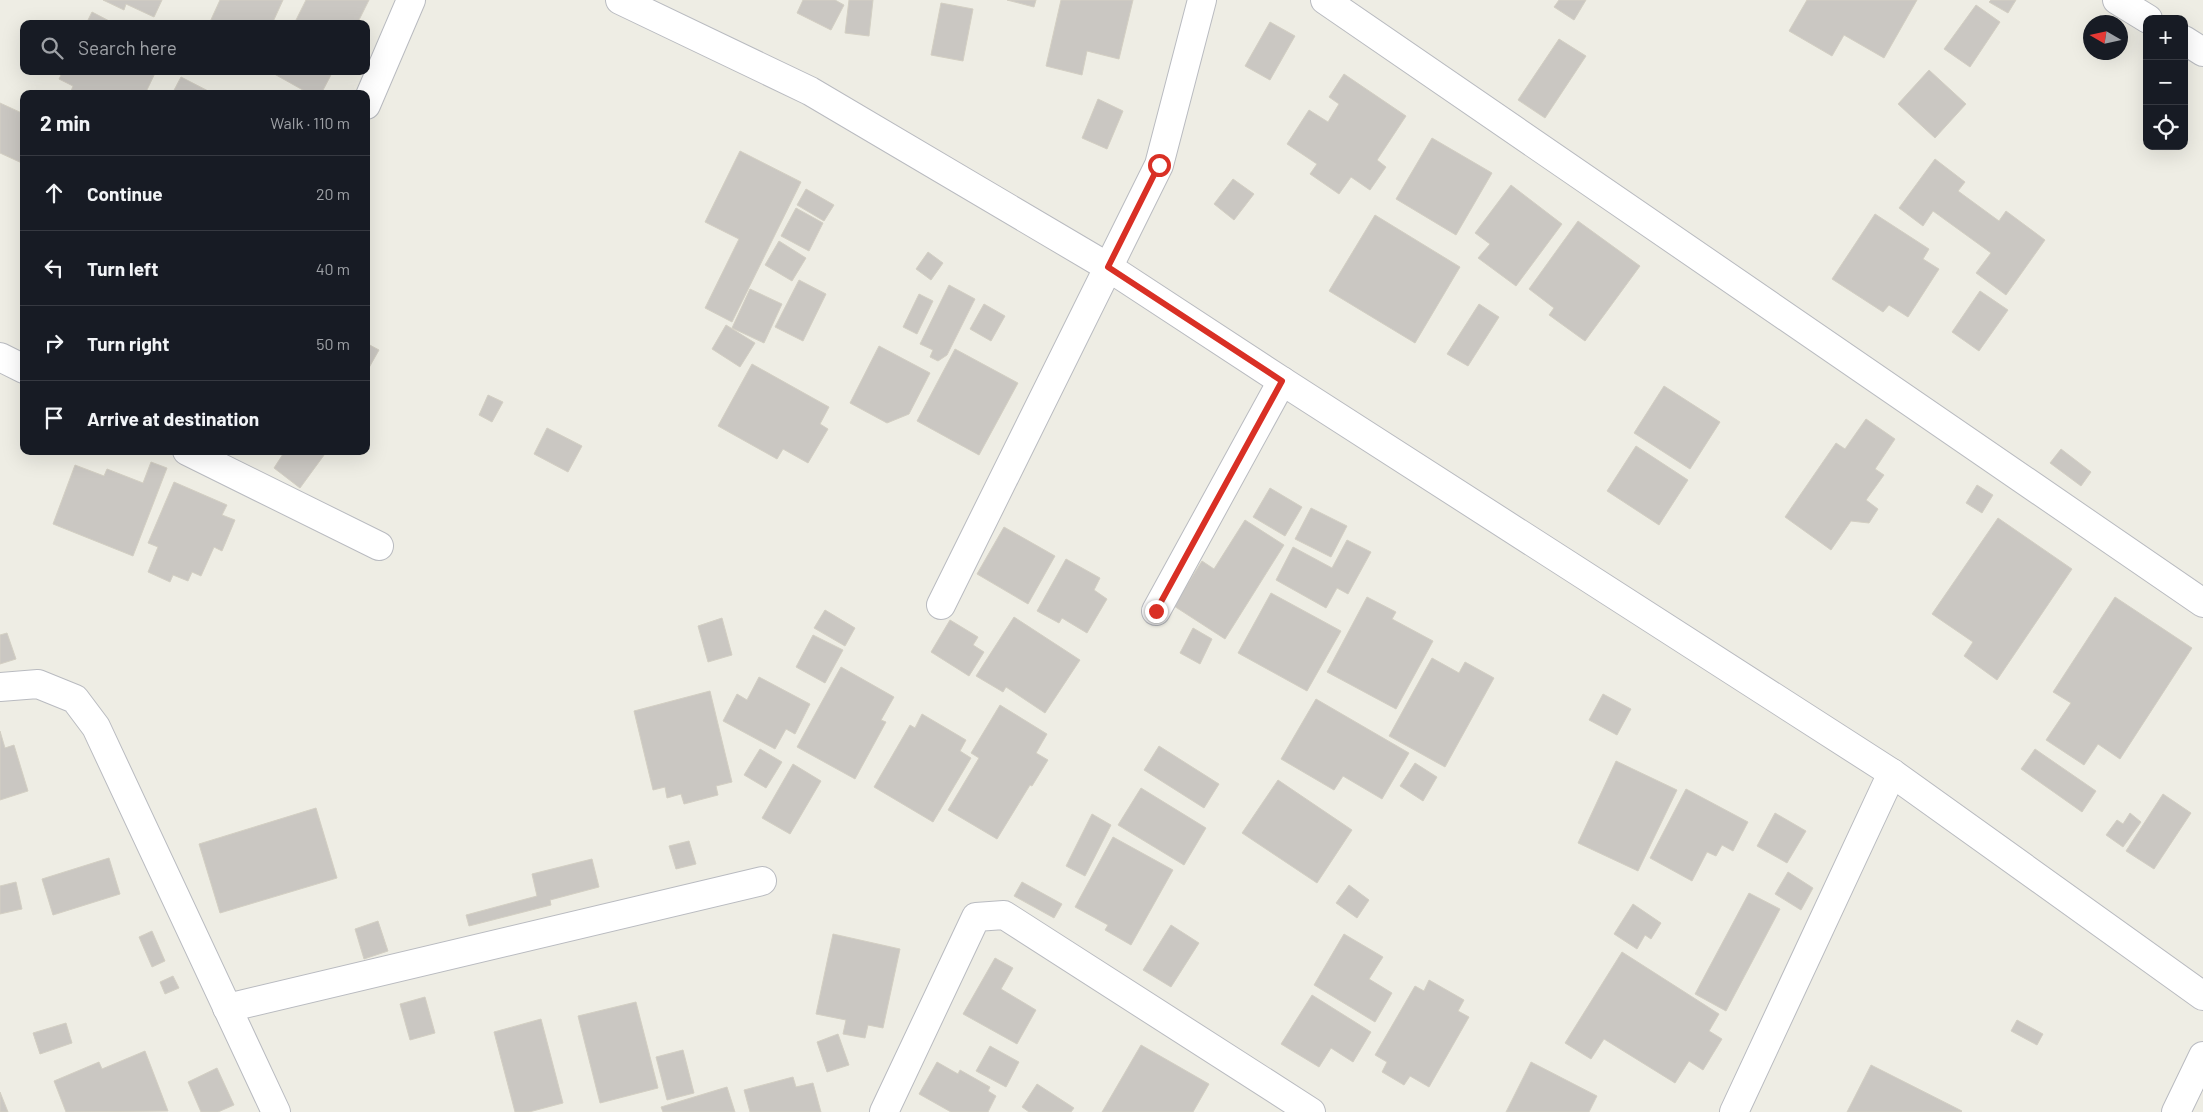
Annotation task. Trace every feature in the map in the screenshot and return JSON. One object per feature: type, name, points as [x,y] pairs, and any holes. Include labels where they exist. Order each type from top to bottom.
[{"type":"street","points":[[370,96],[411,0]]},
{"type":"street","points":[[620,0],[810,91],[1108,267],[1892,773],[2203,996]]},
{"type":"street","points":[[941,605],[1159,165],[1202,0]]},
{"type":"street","points":[[1325,0],[2203,603]]},
{"type":"street","points":[[2117,0],[2143,16]]},
{"type":"street","points":[[2188,43],[2203,52]]},
{"type":"street","points":[[0,357],[20,367]]},
{"type":"street","points":[[1156,611],[1282,381]]},
{"type":"street","points":[[195,455],[379,546]]},
{"type":"street","points":[[0,687],[38,684],[75,699],[96,727],[276,1112]]},
{"type":"street","points":[[1734,1112],[1892,773]]},
{"type":"street","points":[[227,1008],[762,881]]},
{"type":"street","points":[[884,1112],[976,917],[1004,915],[1311,1112]]},
{"type":"street","points":[[2176,1112],[2203,1056]]},
{"type":"building","points":[[103,0],[162,0],[154,17],[126,4],[124,10]]},
{"type":"building","points":[[220,0],[283,0],[274,20],[211,20]]},
{"type":"building","points":[[306,0],[369,0],[359,20],[296,20]]},
{"type":"building","points":[[803,0],[835,0],[844,5],[831,30],[797,13]]},
{"type":"building","points":[[849,0],[873,0],[869,36],[845,33]]},
{"type":"building","points":[[1007,0],[1036,0],[1034,7]]},
{"type":"building","points":[[1061,0],[1133,0],[1119,59],[1087,51],[1082,75],[1046,66]]},
{"type":"building","points":[[1559,0],[1586,0],[1574,20],[1554,7]]},
{"type":"building","points":[[1807,0],[1917,0],[1884,58],[1844,35],[1832,56],[1789,31]]},
{"type":"building","points":[[1991,0],[2016,0],[2008,13],[1989,2]]},
{"type":"building","points":[[941,3],[973,9],[963,61],[931,55]]},
{"type":"building","points":[[1976,5],[2000,22],[1970,67],[1944,49]]},
{"type":"building","points":[[92,12],[107,20],[88,20]]},
{"type":"building","points":[[1270,22],[1295,36],[1270,80],[1245,66]]},
{"type":"building","points":[[1559,39],[1586,56],[1545,118],[1518,100]]},
{"type":"building","points":[[1929,70],[1966,104],[1935,138],[1898,104]]},
{"type":"building","points":[[1344,74],[1406,116],[1377,160],[1386,167],[1370,190],[1351,177],[1339,194],[1310,174],[1317,164],[1287,144],[1309,110],[1328,122],[1339,104],[1329,97]]},
{"type":"building","points":[[61,75],[154,75],[147,90],[72,90],[73,86],[59,79]]},
{"type":"building","points":[[276,75],[331,75],[323,90],[303,90]]},
{"type":"building","points":[[181,77],[206,90],[174,90]]},
{"type":"building","points":[[1098,99],[1123,111],[1107,149],[1082,138]]},
{"type":"building","points":[[0,103],[20,112],[20,162],[0,153]]},
{"type":"building","points":[[1432,138],[1492,173],[1456,235],[1396,199]]},
{"type":"building","points":[[740,151],[801,182],[732,322],[705,308],[739,239],[705,222]]},
{"type":"building","points":[[1935,159],[1965,182],[1958,191],[1999,221],[2006,211],[2045,240],[2006,295],[1976,273],[1991,253],[1933,211],[1923,226],[1899,208]]},
{"type":"building","points":[[1233,179],[1254,194],[1234,220],[1214,204]]},
{"type":"building","points":[[1511,185],[1562,224],[1516,286],[1478,258],[1490,244],[1475,233]]},
{"type":"building","points":[[806,189],[834,205],[824,221],[797,205]]},
{"type":"building","points":[[796,208],[823,223],[809,251],[781,236]]},
{"type":"building","points":[[1875,214],[1929,249],[1923,259],[1939,269],[1908,317],[1889,305],[1883,312],[1832,279]]},
{"type":"building","points":[[1375,215],[1460,267],[1415,343],[1329,291]]},
{"type":"building","points":[[1578,221],[1640,266],[1585,341],[1549,315],[1554,308],[1529,289]]},
{"type":"building","points":[[779,241],[806,258],[792,281],[765,265]]},
{"type":"building","points":[[928,252],[943,263],[931,280],[916,269]]},
{"type":"building","points":[[799,280],[826,294],[803,341],[775,327]]},
{"type":"building","points":[[949,285],[975,299],[947,355],[938,361],[930,357],[933,350],[920,344]]},
{"type":"building","points":[[750,289],[782,304],[764,343],[732,328]]},
{"type":"building","points":[[1980,291],[2008,310],[1979,351],[1952,332]]},
{"type":"building","points":[[919,294],[933,301],[917,334],[903,327]]},
{"type":"building","points":[[984,304],[1005,316],[991,341],[970,329]]},
{"type":"building","points":[[1479,304],[1499,317],[1468,366],[1447,354]]},
{"type":"building","points":[[726,325],[755,343],[740,367],[712,349]]},
{"type":"building","points":[[370,345],[379,350],[370,366]]},
{"type":"building","points":[[879,346],[930,373],[909,414],[887,423],[850,403]]},
{"type":"building","points":[[955,349],[1018,383],[979,455],[917,421]]},
{"type":"building","points":[[752,364],[829,407],[820,424],[828,429],[808,463],[783,449],[777,459],[718,426]]},
{"type":"building","points":[[1664,386],[1720,422],[1690,469],[1634,433]]},
{"type":"building","points":[[488,395],[503,402],[492,422],[479,415]]},
{"type":"building","points":[[1866,419],[1895,439],[1875,469],[1884,475],[1866,500],[1878,509],[1869,523],[1851,521],[1831,550],[1785,517],[1836,443],[1845,449]]},
{"type":"building","points":[[547,428],[582,446],[568,472],[534,454]]},
{"type":"building","points":[[1636,446],[1688,480],[1659,525],[1607,491]]},
{"type":"building","points":[[2061,449],[2091,472],[2081,486],[2050,463]]},
{"type":"building","points":[[282,455],[324,455],[300,488],[274,468]]},
{"type":"building","points":[[151,462],[167,468],[133,556],[53,524],[75,465],[104,476],[107,469],[143,483]]},
{"type":"building","points":[[174,482],[227,505],[222,515],[235,520],[222,551],[214,547],[201,576],[192,572],[188,581],[173,575],[170,582],[148,572],[158,547],[148,543]]},
{"type":"building","points":[[1977,485],[1993,495],[1982,513],[1966,503]]},
{"type":"building","points":[[1270,488],[1302,507],[1285,536],[1253,517]]},
{"type":"building","points":[[1311,508],[1347,526],[1331,557],[1295,539]]},
{"type":"building","points":[[1998,518],[2072,569],[1997,680],[1964,656],[1973,642],[1932,614]]},
{"type":"building","points":[[1245,520],[1284,545],[1225,639],[1174,606],[1202,561],[1214,569]]},
{"type":"building","points":[[1004,527],[1055,556],[1028,604],[977,574]]},
{"type":"building","points":[[1347,540],[1371,552],[1348,594],[1337,588],[1326,608],[1276,580],[1293,547],[1332,568]]},
{"type":"building","points":[[1066,559],[1100,578],[1094,590],[1107,599],[1087,633],[1062,618],[1059,623],[1037,611]]},
{"type":"building","points":[[1271,593],[1341,631],[1307,691],[1238,653]]},
{"type":"building","points":[[1367,597],[1396,612],[1392,619],[1433,641],[1396,709],[1327,672]]},
{"type":"building","points":[[2115,597],[2192,648],[2120,759],[2098,744],[2084,765],[2046,740],[2071,703],[2053,692]]},
{"type":"building","points":[[825,610],[855,628],[845,646],[814,628]]},
{"type":"building","points":[[1014,617],[1080,660],[1045,713],[1006,687],[1003,692],[976,676]]},
{"type":"building","points":[[722,618],[732,655],[708,662],[698,626]]},
{"type":"building","points":[[950,620],[978,637],[973,645],[984,652],[969,676],[931,652]]},
{"type":"building","points":[[1193,628],[1212,639],[1200,664],[1180,653]]},
{"type":"building","points":[[7,633],[16,659],[0,664],[0,635]]},
{"type":"building","points":[[813,635],[843,650],[825,683],[796,667]]},
{"type":"building","points":[[1432,658],[1459,673],[1465,662],[1494,678],[1445,767],[1389,736]]},
{"type":"building","points":[[841,667],[894,697],[881,720],[886,722],[855,779],[797,747]]},
{"type":"building","points":[[759,677],[810,704],[795,734],[786,729],[775,749],[723,721],[737,694],[747,700]]},
{"type":"building","points":[[710,691],[732,782],[716,786],[718,795],[684,804],[681,794],[667,798],[665,787],[653,790],[634,711]]},
{"type":"building","points":[[1603,694],[1631,709],[1617,735],[1589,720]]},
{"type":"building","points":[[1316,699],[1409,753],[1382,799],[1343,776],[1334,790],[1281,759]]},
{"type":"building","points":[[1000,705],[1047,734],[1036,753],[1048,760],[1032,786],[1030,785],[997,839],[948,810],[979,758],[971,753]]},
{"type":"building","points":[[922,714],[966,740],[960,751],[971,758],[933,822],[874,787],[910,725],[915,728]]},
{"type":"building","points":[[0,731],[5,748],[14,745],[28,791],[0,800]]},
{"type":"building","points":[[1159,746],[1219,784],[1204,808],[1144,770]]},
{"type":"building","points":[[760,749],[782,762],[766,788],[744,775]]},
{"type":"building","points":[[2035,749],[2096,791],[2082,812],[2021,769]]},
{"type":"building","points":[[1616,761],[1677,790],[1638,871],[1578,843]]},
{"type":"building","points":[[1415,763],[1437,777],[1423,801],[1400,786]]},
{"type":"building","points":[[793,764],[821,781],[790,834],[762,818]]},
{"type":"building","points":[[1278,780],[1352,830],[1317,883],[1242,833]]},
{"type":"building","points":[[1141,788],[1206,828],[1184,865],[1118,825]]},
{"type":"building","points":[[1686,789],[1748,822],[1733,851],[1722,845],[1716,856],[1707,852],[1692,881],[1650,858]]},
{"type":"building","points":[[2163,794],[2191,813],[2154,869],[2126,851]]},
{"type":"building","points":[[316,808],[337,878],[220,913],[199,844]]},
{"type":"building","points":[[1775,813],[1806,831],[1787,863],[1757,846]]},
{"type":"building","points":[[2130,813],[2141,822],[2123,847],[2106,835],[2117,820],[2123,824]]},
{"type":"building","points":[[1092,814],[1111,825],[1085,876],[1066,866]]},
{"type":"building","points":[[1113,837],[1173,870],[1131,945],[1105,930],[1108,925],[1075,907]]},
{"type":"building","points":[[689,841],[696,864],[676,869],[669,846]]},
{"type":"building","points":[[109,858],[120,894],[53,915],[42,879]]},
{"type":"building","points":[[592,859],[599,887],[550,900],[551,905],[469,926],[466,915],[537,896],[532,874]]},
{"type":"building","points":[[1788,872],[1813,888],[1801,910],[1775,894]]},
{"type":"building","points":[[16,882],[22,909],[0,914],[0,886]]},
{"type":"building","points":[[1022,882],[1062,904],[1054,918],[1014,896]]},
{"type":"building","points":[[1349,885],[1369,900],[1357,918],[1336,903]]},
{"type":"building","points":[[1749,893],[1780,909],[1726,1011],[1695,994]]},
{"type":"building","points":[[1633,904],[1661,923],[1651,939],[1645,935],[1637,949],[1614,934]]},
{"type":"building","points":[[378,921],[388,951],[364,959],[355,929]]},
{"type":"building","points":[[1171,925],[1199,943],[1171,987],[1143,970]]},
{"type":"building","points":[[152,931],[165,961],[152,967],[139,937]]},
{"type":"building","points":[[833,934],[900,949],[883,1028],[868,1025],[865,1038],[843,1034],[846,1020],[816,1014]]},
{"type":"building","points":[[1344,934],[1383,957],[1369,979],[1392,993],[1375,1022],[1314,985]]},
{"type":"building","points":[[1622,952],[1719,1014],[1709,1031],[1722,1039],[1703,1070],[1689,1061],[1675,1083],[1604,1039],[1591,1059],[1565,1043]]},
{"type":"building","points":[[995,958],[1013,968],[1001,989],[1036,1010],[1017,1044],[963,1014]]},
{"type":"building","points":[[173,976],[179,988],[165,994],[160,982]]},
{"type":"building","points":[[1429,980],[1464,1000],[1458,1011],[1469,1017],[1429,1087],[1410,1076],[1404,1085],[1382,1072],[1387,1062],[1375,1055],[1415,986],[1424,991]]},
{"type":"building","points":[[1312,995],[1371,1032],[1353,1062],[1331,1048],[1319,1067],[1281,1044]]},
{"type":"building","points":[[425,997],[435,1033],[410,1040],[400,1004]]},
{"type":"building","points":[[636,1002],[658,1088],[600,1103],[578,1016]]},
{"type":"building","points":[[541,1019],[563,1103],[529,1112],[515,1112],[494,1032]]},
{"type":"building","points":[[2017,1020],[2043,1034],[2037,1045],[2011,1031]]},
{"type":"building","points":[[66,1023],[72,1043],[40,1054],[33,1033]]},
{"type":"building","points":[[838,1034],[849,1065],[827,1072],[817,1042]]},
{"type":"building","points":[[1141,1045],[1209,1084],[1193,1112],[1102,1112]]},
{"type":"building","points":[[990,1046],[1019,1062],[1006,1087],[976,1071]]},
{"type":"building","points":[[683,1050],[694,1093],[667,1100],[656,1057]]},
{"type":"building","points":[[145,1051],[168,1111],[66,1112],[54,1081],[99,1062],[102,1069]]},
{"type":"building","points":[[937,1062],[958,1074],[960,1070],[990,1087],[988,1091],[996,1096],[988,1112],[951,1112],[919,1094]]},
{"type":"building","points":[[1531,1062],[1597,1096],[1589,1112],[1506,1112]]},
{"type":"building","points":[[1871,1065],[1962,1111],[1847,1112]]},
{"type":"building","points":[[217,1068],[234,1105],[218,1112],[201,1112],[188,1082]]},
{"type":"building","points":[[793,1077],[796,1087],[813,1083],[821,1112],[750,1112],[744,1090]]},
{"type":"building","points":[[1037,1084],[1074,1108],[1071,1112],[1029,1112],[1022,1107]]},
{"type":"building","points":[[727,1087],[735,1112],[663,1112],[661,1107]]},
{"type":"building","points":[[0,1092],[8,1112],[0,1112]]},
{"type":"route","points":[[1156,611],[1282,381],[1108,267],[1159,165]]}]
